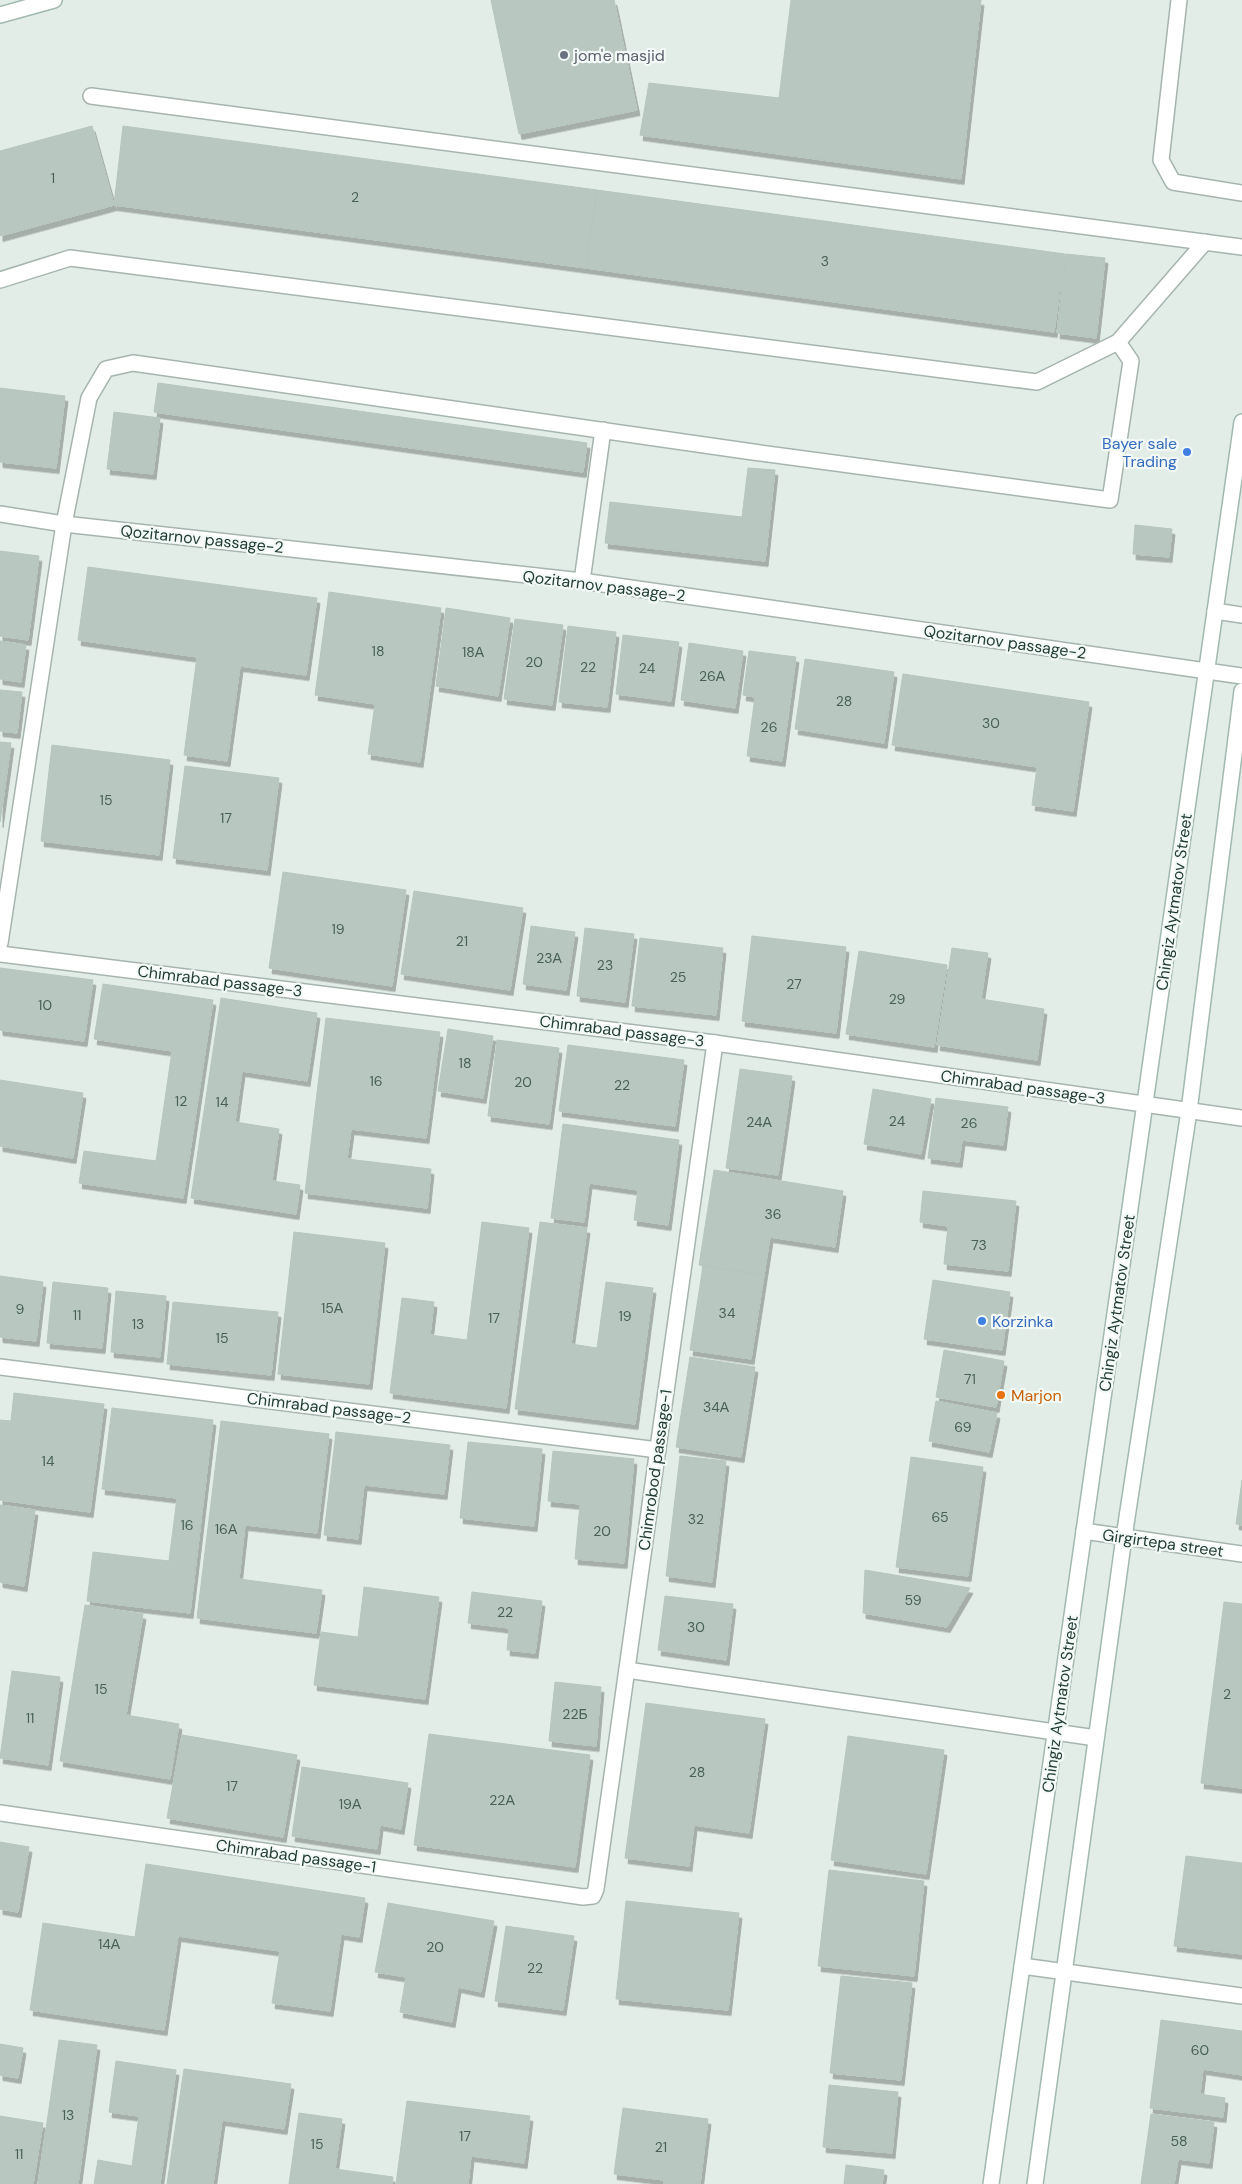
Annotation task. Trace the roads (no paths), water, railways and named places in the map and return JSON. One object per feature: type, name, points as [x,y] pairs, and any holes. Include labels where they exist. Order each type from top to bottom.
[{"type":"street","points":[[0,15],[54,0]]},
{"type":"street","points":[[1179,0],[1161,160],[1173,182],[1242,192]]},
{"type":"street","points":[[91,96],[1242,247]]},
{"type":"street","points":[[0,280],[70,258],[1037,382],[1118,342],[1206,242]]},
{"type":"street","points":[[0,943],[64,524],[89,398],[106,369],[133,363],[1110,500],[1131,361],[1118,342]]},
{"type":"street","name":"Chingiz Aytmatov Street","points":[[992,2184],[1242,422]]},
{"type":"street","points":[[582,581],[603,430]]},
{"type":"street","name":"Qozitarnov passage-2","points":[[0,514],[64,524],[582,581],[1242,676]]},
{"type":"street","points":[[1215,611],[1242,615]]},
{"type":"street","points":[[1035,2184],[1124,1537],[1189,1111],[1242,691]]},
{"type":"street","name":"Chimrаbаd passage-3","points":[[0,954],[714,1042],[1242,1118]]},
{"type":"street","name":"Chimrobod passage-1","points":[[0,1813],[583,1898],[592,1896],[596,1889],[714,1042]]},
{"type":"street","name":"Chimrabad passage-2","points":[[0,1367],[658,1450]]},
{"type":"street","name":"Girgirtepa street","points":[[1084,1532],[1242,1554]]},
{"type":"street","points":[[627,1670],[1096,1738]]},
{"type":"street","points":[[1022,1966],[1242,1996]]},
{"type":"place","name":"jom'e masjid","points":[[564,55]]},
{"type":"place","name":"Bayer sale Trading","points":[[1187,452]]},
{"type":"place","name":"Korzinka","points":[[982,1321]]},
{"type":"place","name":"Marjon","points":[[1001,1395]]}]
